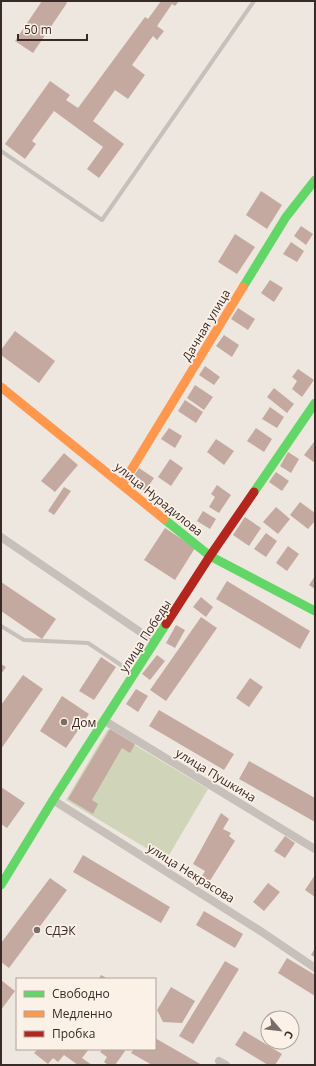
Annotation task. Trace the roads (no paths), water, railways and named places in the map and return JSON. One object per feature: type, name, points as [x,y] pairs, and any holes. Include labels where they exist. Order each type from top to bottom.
[{"type":"street","name":"Дачная улица","points":[[122,485],[286,217],[315,180]]},
{"type":"street","name":"улица Нурадилова","points":[[1,387],[210,556],[315,611]]},
{"type":"street","name":"улица Победы","points":[[1,885],[210,556],[314,404]]},
{"type":"street","points":[[1,537],[155,642]]},
{"type":"street","name":"улица Пушкина","points":[[105,721],[315,849]]},
{"type":"street","name":"улица Некрасова","points":[[54,800],[262,932],[315,968]]},
{"type":"street","points":[[219,1060],[226,1065]]},
{"type":"lane","points":[[1,151],[102,220],[254,1]]},
{"type":"lane","points":[[1,626],[24,640],[88,643],[135,674]]},
{"type":"place","name":"Дом","points":[[64,722]]},
{"type":"place","name":"СДЭК","points":[[37,930]]}]
